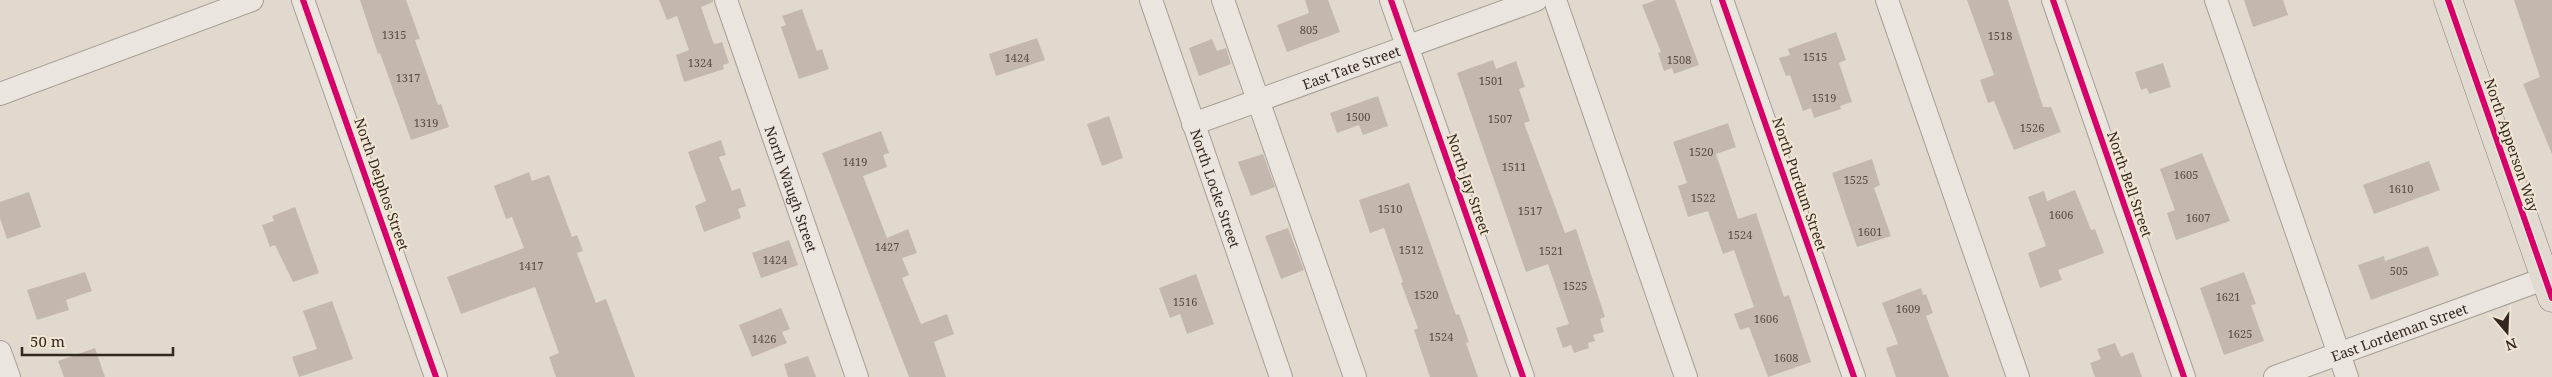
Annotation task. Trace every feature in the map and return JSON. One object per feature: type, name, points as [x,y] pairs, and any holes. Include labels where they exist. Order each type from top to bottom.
[{"type":"main road","name":"North Apperson Way","points":[[2448,0],[2550,284]]},
{"type":"street","points":[[0,94],[252,0]]},
{"type":"street","name":"North Delphos Street","points":[[303,0],[436,377]]},
{"type":"street","name":"North Waugh Street","points":[[726,0],[856,377]]},
{"type":"street","name":"North Locke Street","points":[[1151,0],[1281,377]]},
{"type":"street","points":[[1223,0],[1355,377]]},
{"type":"street","name":"North Jay Street","points":[[1391,0],[1523,377]]},
{"type":"street","name":"East Tate Street","points":[[1194,124],[1536,0]]},
{"type":"street","points":[[1555,0],[1686,377]]},
{"type":"street","name":"North Purdum Street","points":[[1722,0],[1854,377]]},
{"type":"street","points":[[1887,0],[2018,377]]},
{"type":"street","name":"North Bell Street","points":[[2052,0],[2184,377]]},
{"type":"street","points":[[2216,0],[2347,377]]},
{"type":"street","name":"East Lordeman Street","points":[[2275,377],[2550,284]]},
{"type":"street","points":[[0,352],[9,377]]},
{"type":"building","points":[[360,0],[406,0],[420,39],[415,40],[438,105],[441,104],[449,127],[411,140],[380,53],[378,54]]},
{"type":"building","points":[[659,0],[713,0],[713,2],[701,7],[713,42],[715,44],[722,42],[729,63],[723,65],[724,69],[684,82],[676,55],[689,50],[677,16],[667,20]]},
{"type":"building","points":[[1305,0],[1328,0],[1340,32],[1287,52],[1277,25],[1309,13]]},
{"type":"building","points":[[1656,0],[1675,0],[1699,65],[1674,74],[1672,68],[1664,71],[1658,53],[1661,52],[1642,5]]},
{"type":"building","points":[[1967,0],[2008,0],[2043,107],[2051,107],[2061,132],[2014,150],[1994,101],[1988,103],[1980,80],[1994,75]]},
{"type":"building","points":[[2244,0],[2283,0],[2288,15],[2253,27]]},
{"type":"building","points":[[2514,0],[2552,0],[2552,154],[2523,84],[2540,77]]},
{"type":"building","points":[[802,9],[817,51],[822,49],[829,69],[799,79],[781,27],[786,25],[782,16]]},
{"type":"building","points":[[1836,32],[1846,60],[1839,63],[1852,102],[1840,106],[1841,109],[1814,118],[1811,108],[1803,111],[1790,75],[1786,76],[1779,58],[1790,55],[1788,49]]},
{"type":"building","points":[[1037,38],[1045,60],[996,76],[989,54]]},
{"type":"building","points":[[1212,39],[1217,51],[1226,48],[1231,64],[1199,76],[1189,48]]},
{"type":"building","points":[[1493,60],[1496,69],[1516,61],[1525,87],[1519,89],[1530,121],[1524,123],[1565,233],[1576,229],[1605,317],[1600,319],[1604,332],[1593,335],[1595,341],[1588,343],[1589,348],[1574,353],[1571,345],[1563,348],[1556,328],[1569,324],[1548,264],[1526,272],[1457,73]]},
{"type":"building","points":[[2163,63],[2171,87],[2149,94],[2147,88],[2141,90],[2135,72]]},
{"type":"building","points":[[1378,96],[1388,126],[1363,135],[1359,125],[1337,133],[1330,113]]},
{"type":"building","points":[[1109,116],[1123,158],[1102,166],[1087,124]]},
{"type":"building","points":[[1728,123],[1736,147],[1716,154],[1738,219],[1756,213],[1784,297],[1789,295],[1811,362],[1768,377],[1749,327],[1740,330],[1734,314],[1754,307],[1734,250],[1723,254],[1708,211],[1688,217],[1678,186],[1687,183],[1673,142]]},
{"type":"building","points":[[881,131],[889,153],[883,155],[887,167],[863,176],[887,238],[908,229],[917,253],[902,258],[909,275],[902,278],[921,324],[947,314],[954,334],[934,342],[946,377],[909,377],[822,153]]},
{"type":"building","points":[[721,140],[726,155],[719,157],[732,191],[740,188],[746,206],[738,209],[741,218],[704,232],[695,206],[706,201],[688,152]]},
{"type":"building","points":[[2202,153],[2230,221],[2176,240],[2167,213],[2175,210],[2160,169]]},
{"type":"building","points":[[1263,154],[1275,187],[1251,196],[1238,162]]},
{"type":"building","points":[[1872,159],[1880,185],[1874,188],[1891,236],[1857,247],[1832,173]]},
{"type":"building","points":[[2429,161],[2440,190],[2374,214],[2363,185]]},
{"type":"building","points":[[529,172],[532,181],[549,175],[572,237],[577,235],[583,251],[577,253],[596,303],[606,299],[635,377],[556,377],[549,357],[559,353],[535,287],[461,314],[447,277],[524,248],[512,217],[506,219],[494,186]]},
{"type":"building","points":[[1409,183],[1456,315],[1459,314],[1469,342],[1466,343],[1478,377],[1430,377],[1414,330],[1418,328],[1401,283],[1403,282],[1384,228],[1370,233],[1359,200]]},
{"type":"building","points":[[2075,190],[2091,230],[2095,229],[2104,253],[2058,270],[2062,280],[2040,288],[2028,253],[2046,246],[2028,197],[2044,191],[2047,201]]},
{"type":"building","points":[[29,192],[41,227],[7,239],[0,218],[0,202]]},
{"type":"building","points":[[295,207],[319,273],[293,282],[275,245],[270,247],[262,225],[274,221],[272,216]]},
{"type":"building","points":[[1288,228],[1304,270],[1281,279],[1265,236]]},
{"type":"building","points":[[789,240],[798,265],[761,278],[752,253]]},
{"type":"building","points":[[2428,246],[2439,275],[2371,300],[2358,265],[2384,256],[2385,261]]},
{"type":"building","points":[[85,272],[92,291],[66,300],[69,310],[37,320],[27,290]]},
{"type":"building","points":[[2244,272],[2256,304],[2251,305],[2264,341],[2224,355],[2200,288]]},
{"type":"building","points":[[1196,274],[1214,324],[1187,334],[1180,314],[1170,318],[1159,288]]},
{"type":"building","points":[[1921,288],[1923,295],[1926,294],[1933,313],[1926,316],[1949,377],[1896,377],[1886,348],[1898,344],[1882,303]]},
{"type":"building","points":[[332,301],[353,359],[299,377],[292,357],[317,349],[303,311]]},
{"type":"building","points":[[781,308],[790,329],[782,332],[787,343],[752,357],[739,325]]},
{"type":"building","points":[[2115,343],[2121,357],[2133,352],[2142,377],[2095,377],[2090,363],[2101,359],[2097,349]]},
{"type":"building","points":[[95,348],[105,377],[64,377],[58,361]]},
{"type":"building","points":[[808,356],[816,377],[788,377],[784,364]]},
{"type":"cycle path","points":[[303,0],[436,377]]},
{"type":"cycle path","points":[[1391,0],[1523,377]]},
{"type":"cycle path","points":[[1722,0],[1854,377]]},
{"type":"cycle path","points":[[2053,0],[2184,377]]},
{"type":"cycle path","points":[[2448,0],[2552,298]]}]
